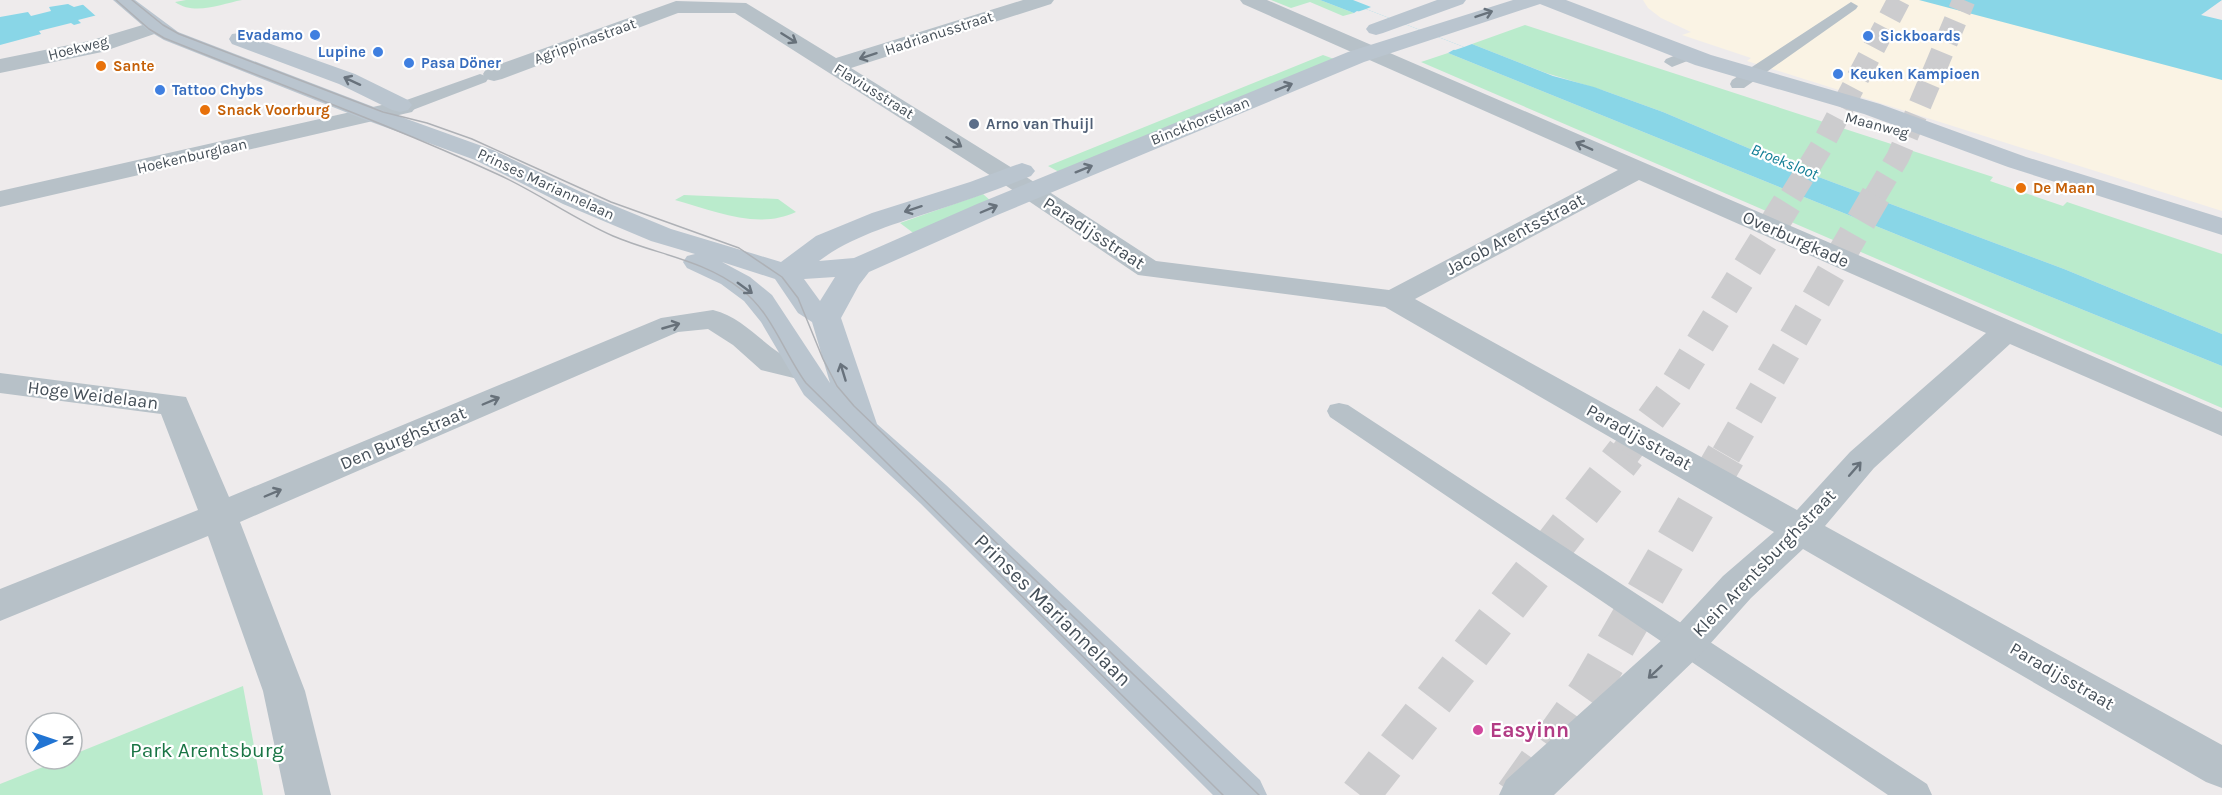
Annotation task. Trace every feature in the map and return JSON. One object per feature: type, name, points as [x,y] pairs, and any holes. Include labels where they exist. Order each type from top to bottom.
[{"type":"street","name":"Hadrianusstraat","points":[[835,66],[1044,0]]},
{"type":"street","points":[[1250,0],[1371,52]]},
{"type":"street","name":"Binckhorstlaan","points":[[1084,146],[1346,40],[1456,0]]},
{"type":"street","name":"Binckhorstlaan","points":[[784,272],[826,242],[882,219],[1026,177],[1371,52],[1533,0]]},
{"type":"street","name":"Maanweg","points":[[1533,0],[1575,25],[1744,80],[1872,109],[2017,162],[2222,227]]},
{"type":"street","name":"Agrippinastraat","points":[[487,77],[684,4],[742,4]]},
{"type":"street","name":"Flaviusstraat","points":[[742,4],[835,66],[1026,177]]},
{"type":"street","name":"Prinses Mariannelaan","points":[[130,6],[171,36],[386,111],[427,123],[431,134]]},
{"type":"street","name":"Prinses Mariannelaan","points":[[156,27],[188,25],[216,31],[347,79],[386,111],[572,198],[661,235],[784,272]]},
{"type":"street","name":"Hoekweg","points":[[0,66],[94,47],[156,27]]},
{"type":"street","name":"Overburgkade","points":[[1371,52],[2222,425]]},
{"type":"street","name":"Hoekenburglaan","points":[[0,199],[386,111]]},
{"type":"street","name":"Jacob Arentsstraat","points":[[1394,299],[1638,170]]},
{"type":"street","name":"Binckhorstlaan","points":[[784,272],[859,266],[1026,177]]},
{"type":"street","name":"Paradijsstraat","points":[[1026,177],[1148,270],[1394,299],[1802,528],[2222,768]]},
{"type":"street","name":"Prinses Mariannelaan","points":[[661,235],[677,253],[728,276],[760,300],[802,370],[833,404],[860,426],[1244,795]]},
{"type":"street","points":[[705,249],[759,248],[826,242]]},
{"type":"street","points":[[784,272],[809,307],[826,318],[846,282],[859,266]]},
{"type":"street","points":[[771,315],[775,293],[784,272]]},
{"type":"street","name":"Prinses Mariannelaan","points":[[826,318],[860,426]]},
{"type":"street","name":"Den Burghstraat","points":[[0,606],[672,324],[713,319],[744,338],[772,363],[802,370]]},
{"type":"street","name":"Klein Arentsburghstraat","points":[[1522,795],[1687,642],[1737,587],[1802,528],[1862,460],[2007,331]]},
{"type":"street","name":"Hoge Weidelaan","points":[[0,383],[174,405],[219,516]]},
{"type":"street","points":[[219,516],[284,691],[308,795]]},
{"type":"lane","points":[[1744,80],[1851,6]]},
{"type":"lane","name":"Agrippinastraat","points":[[386,111],[487,77]]},
{"type":"lane","points":[[1339,411],[1915,795]]},
{"type":"shaded area","points":[[1643,0],[1941,0],[2222,74],[2222,211],[1747,61],[1751,58],[1682,35],[1691,32],[1661,18],[1648,8]]},
{"type":"green space","points":[[242,0],[199,9],[175,2]]},
{"type":"green space","points":[[1271,0],[1320,0],[1354,13],[1343,16],[1310,2],[1291,8]]},
{"type":"green space","points":[[1525,25],[1993,177],[1990,181],[2063,206],[2067,202],[2222,254],[2222,334],[2064,269],[1800,170],[1663,112],[1546,73],[1472,44]]},
{"type":"green space","points":[[1448,53],[2222,366],[2222,408],[1421,62]]},
{"type":"green space","points":[[1323,55],[1334,59],[1059,172],[1048,166]]},
{"type":"green space","points":[[983,194],[992,202],[916,235],[900,223]]},
{"type":"green space","points":[[684,195],[778,199],[796,212],[767,219],[736,217],[675,200]]},
{"type":"green space","name":"Park Arentsburg","points":[[243,686],[263,795],[0,795],[0,784],[33,771],[84,771],[84,750]]},
{"type":"water","points":[[101,0],[156,0],[78,20],[81,23],[74,25],[71,23],[39,31],[41,34],[0,45],[0,17],[28,12],[31,16],[51,11],[49,7],[68,4],[74,7]]},
{"type":"water","points":[[1320,0],[1353,0],[1371,7],[1366,9],[1464,47],[1472,44],[1553,76],[1594,87],[1663,112],[1800,170],[2064,269],[2222,334],[2222,366],[1448,53],[1455,49],[1357,11],[1354,13]]},
{"type":"water","points":[[1919,0],[2222,0],[2201,15],[2222,20],[2222,80]]},
{"type":"pier","points":[[159,0],[157,3],[98,18],[80,2]]},
{"type":"pier","points":[[1366,9],[1464,47],[1455,50],[1357,12]]},
{"type":"tunnel","points":[[1791,196],[1823,144],[1899,0]]},
{"type":"tunnel","points":[[1875,196],[1898,157],[1964,0]]},
{"type":"tunnel","points":[[1624,455],[1669,394],[1792,195]]},
{"type":"tunnel","points":[[1726,455],[1876,195]]},
{"type":"tunnel","points":[[1360,795],[1626,453]]},
{"type":"tunnel","points":[[1515,795],[1589,691],[1727,453]]},
{"type":"tram line","points":[[116,0],[149,29],[164,38],[456,156],[512,181],[598,229],[629,242],[696,264],[728,280],[742,290],[762,310],[806,383],[1223,795]]},
{"type":"tram line","points":[[132,0],[163,25],[179,34],[383,112],[427,123],[472,139],[611,202],[739,248],[782,277],[798,298],[823,359],[837,386],[854,406],[1259,795]]},
{"type":"place","name":"Evadamo","points":[[315,35]]},
{"type":"place","name":"Sickboards","points":[[1868,36]]},
{"type":"place","name":"Lupine","points":[[378,52]]},
{"type":"place","name":"Pasa Döner","points":[[409,63]]},
{"type":"place","name":"Sante","points":[[101,66]]},
{"type":"place","name":"Keuken Kampioen","points":[[1838,74]]},
{"type":"place","name":"Tattoo Chybs","points":[[160,90]]},
{"type":"place","name":"Snack Voorburg","points":[[205,110]]},
{"type":"place","name":"Arno van Thuijl","points":[[974,124]]},
{"type":"place","name":"De Maan","points":[[2021,188]]},
{"type":"place","name":"Easyinn","points":[[1478,730]]},
{"type":"water label","name":"Broeksloot","points":[[1785,161]]}]
